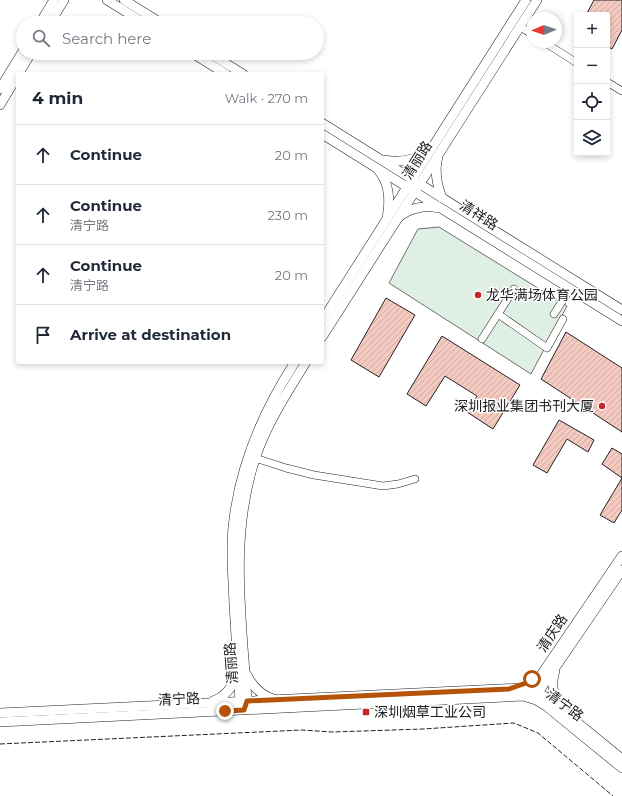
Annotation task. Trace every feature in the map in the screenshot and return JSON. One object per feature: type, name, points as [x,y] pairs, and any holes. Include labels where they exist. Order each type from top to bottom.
[{"type":"street","points":[[44,16],[54,0]]},
{"type":"street","points":[[54,16],[64,0]]},
{"type":"street","points":[[57,11],[63,5],[73,0]]},
{"type":"street","points":[[107,0],[133,16]]},
{"type":"street","points":[[124,0],[150,16]]},
{"type":"street","name":"清丽路","points":[[324,334],[526,0]]},
{"type":"street","name":"清丽路","points":[[436,150],[538,0]]},
{"type":"street","points":[[520,27],[526,30]]},
{"type":"street","points":[[553,48],[574,61]]},
{"type":"street","points":[[0,89],[17,60]]},
{"type":"street","points":[[20,72],[27,60]]},
{"type":"street","points":[[203,60],[223,72]]},
{"type":"street","points":[[220,60],[240,72]]},
{"type":"street","points":[[0,105],[16,78]]},
{"type":"street","points":[[610,84],[622,91]]},
{"type":"street","name":"清祥路","points":[[324,124],[378,164]]},
{"type":"street","name":"清祥路","points":[[324,135],[378,164],[413,186],[443,210],[622,321]]},
{"type":"street","points":[[442,198],[438,189],[436,150],[408,160],[389,161],[378,164],[386,182],[391,221],[418,208],[434,207],[443,210]]},
{"type":"street","name":"清祥路","points":[[413,186],[442,198],[622,310]]},
{"type":"street","name":"清丽路","points":[[324,318],[391,221]]},
{"type":"street","points":[[482,339],[514,289]]},
{"type":"street","points":[[554,314],[570,289]]},
{"type":"street","points":[[498,314],[547,348],[563,319]]},
{"type":"street","name":"清丽路","points":[[252,457],[257,432],[272,400],[294,364]]},
{"type":"street","name":"清丽路","points":[[244,704],[232,546],[234,519],[240,484],[252,457],[280,405],[305,364]]},
{"type":"street","points":[[252,457],[314,475],[383,486],[398,484],[415,479]]},
{"type":"street","name":"清庆路","points":[[535,694],[539,678],[622,556]]},
{"type":"street","name":"清庆路","points":[[535,694],[557,666],[622,570]]},
{"type":"street","points":[[557,666],[554,674],[553,688],[561,710]]},
{"type":"street","points":[[206,703],[217,700],[231,688],[242,667],[256,689],[269,698],[279,700]]},
{"type":"street","points":[[509,689],[526,683],[539,675],[546,667]]},
{"type":"street","name":"清宁路","points":[[0,722],[244,704],[279,700],[523,688],[561,710],[622,758]]},
{"type":"street","name":"清宁路","points":[[0,713],[206,703],[244,704],[523,696],[535,694]]},
{"type":"street","name":"清宁路","points":[[535,694],[546,706],[622,768]]},
{"type":"green space","name":"龙华满场体育公园","points":[[439,227],[567,306],[531,374],[389,283],[418,229]]},
{"type":"building","points":[[594,0],[622,0],[622,30],[612,49],[610,48],[610,12],[588,12]]},
{"type":"building","points":[[386,298],[415,315],[379,377],[351,360]]},
{"type":"building","name":"深圳报业集团书刊大厦","points":[[566,332],[622,368],[622,432],[541,379]]},
{"type":"building","points":[[442,336],[520,385],[493,429],[467,412],[477,396],[445,376],[426,406],[407,394]]},
{"type":"building","points":[[559,420],[594,440],[588,452],[567,439],[547,473],[533,465]]},
{"type":"building","points":[[612,448],[622,454],[622,478],[602,464]]},
{"type":"building","points":[[622,478],[622,510],[614,523],[600,515]]},
{"type":"fence","points":[[0,744],[302,730],[332,732],[423,729],[514,723],[538,733],[613,796]]},
{"type":"place","name":"龙华满场体育公园","points":[[478,295]]},
{"type":"place","name":"深圳报业集团书刊大厦","points":[[602,406]]},
{"type":"place","name":"深圳烟草工业公司","points":[[366,712]]},
{"type":"route","points":[[225,711],[244,710],[247,701],[509,689],[526,683],[532,679]]}]
